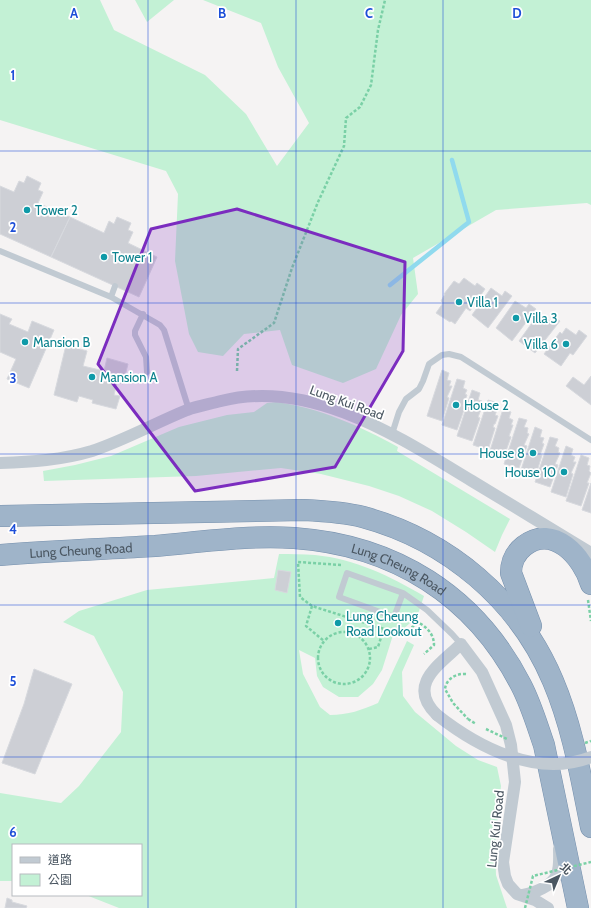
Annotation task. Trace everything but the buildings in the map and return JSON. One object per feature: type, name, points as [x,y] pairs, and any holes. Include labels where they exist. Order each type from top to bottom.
[{"type":"highway","points":[[0,516],[284,509],[325,511],[363,517],[415,536],[451,557],[482,581],[505,604],[524,627],[542,657],[554,682]]},
{"type":"highway","name":"Lung Cheung Road","points":[[0,555],[155,546],[230,539],[294,538],[347,546],[372,553],[395,562],[420,575],[444,591],[467,610],[481,625],[504,654],[522,686],[544,746],[578,908]]},
{"type":"highway","points":[[589,591],[583,565],[578,557],[557,541],[538,539],[528,543],[520,549],[511,564],[511,573],[514,585],[554,682],[572,740],[591,827]]},
{"type":"street","name":"Lung Kui Road","points":[[0,463],[40,461],[78,455],[107,445],[188,410],[231,398],[270,396],[301,400],[349,414],[392,434],[591,552]]},
{"type":"street","name":"Lung Kui Road","points":[[460,644],[482,672],[506,725],[514,764],[515,782],[504,862],[504,872],[508,884],[513,891],[548,908]]},
{"type":"street","points":[[460,644],[434,669],[424,687],[428,705],[437,715],[478,743],[521,760],[558,764],[591,757]]},
{"type":"street","points":[[523,895],[533,893],[542,888],[554,879],[557,874],[560,822]]},
{"type":"lane","points":[[0,251],[111,297],[160,325],[164,330],[188,410]]},
{"type":"lane","points":[[111,297],[115,286]]},
{"type":"lane","points":[[143,314],[135,331],[135,335],[146,357],[147,372]]},
{"type":"lane","points":[[392,434],[399,412],[406,399],[419,389],[429,364],[442,355],[449,354],[461,357],[591,440]]},
{"type":"lane","points":[[347,574],[339,597],[394,616],[403,593]]},
{"type":"lane","name":"Lung Kui Road","points":[[347,574],[403,593],[427,610],[452,634],[460,644]]},
{"type":"path","points":[[237,371],[238,349],[274,323],[292,268],[318,202],[344,146],[346,118],[360,107],[371,85],[378,30],[385,0]]},
{"type":"path","points":[[298,562],[341,565],[347,574]]},
{"type":"path","points":[[589,591],[591,622]]},
{"type":"path","points":[[312,606],[306,626],[324,641]]},
{"type":"path","points":[[369,649],[378,647],[384,628]]},
{"type":"path","points":[[338,633],[353,633],[366,642],[369,649],[371,657],[370,665],[367,672],[356,683],[340,685],[332,682],[321,671],[318,663],[320,647],[330,636],[338,633]]},
{"type":"path","points":[[424,654],[434,645],[434,642]]},
{"type":"path","points":[[466,674],[458,674],[448,682],[445,689],[453,703],[468,719],[480,727]]},
{"type":"path","points":[[484,729],[511,741]]},
{"type":"path","points":[[582,745],[591,741]]},
{"type":"path","points":[[525,908],[533,876],[591,862]]},
{"type":"highlighted area","points":[[237,209],[405,262],[403,351],[335,467],[195,491],[98,364],[151,229]]},
{"type":"green space","points":[[0,0],[100,0],[114,30],[205,75],[246,114],[277,166],[309,123],[278,67],[261,23],[203,0],[591,0],[591,205],[587,203],[496,210],[413,258],[418,294],[401,315],[376,369],[343,383],[292,365],[280,330],[244,334],[223,356],[198,352],[189,334],[175,261],[178,194],[166,171],[0,120]]},
{"type":"green space","points":[[135,0],[174,0],[147,22]]},
{"type":"green space","points":[[276,402],[324,413],[369,432],[398,447],[397,451],[510,519],[495,552],[432,511],[399,496],[369,486],[321,474],[281,468],[196,476],[44,481],[43,471],[111,456],[179,427],[227,415],[254,412],[267,403]]},
{"type":"green space","points":[[279,554],[315,555],[358,564],[385,575],[424,596],[417,617],[402,630],[393,635],[382,670],[373,684],[358,697],[339,697],[323,687],[317,676],[315,658],[299,650],[303,674],[320,707],[330,715],[355,712],[378,703],[407,641],[414,645],[402,672],[403,696],[415,712],[456,746],[478,760],[497,767],[501,786],[495,846],[496,875],[507,908],[119,908],[89,896],[142,896],[142,844],[12,844],[12,881],[0,881],[0,793],[61,803],[79,786],[121,732],[123,692],[94,636],[63,622],[79,611],[147,590],[274,578]]},
{"type":"waterway","points":[[390,285],[469,222],[452,160]]},
{"type":"place","name":"Tower 2","points":[[27,210]]},
{"type":"place","name":"Tower 1","points":[[104,257]]},
{"type":"place","name":"Villa 1","points":[[459,302]]},
{"type":"place","name":"Villa 3","points":[[516,318]]},
{"type":"place","name":"Mansion B","points":[[25,342]]},
{"type":"place","name":"Villa 6","points":[[566,344]]},
{"type":"place","name":"Mansion A","points":[[92,377]]},
{"type":"place","name":"House 2","points":[[456,405]]},
{"type":"place","name":"House 8","points":[[533,453]]},
{"type":"place","name":"House 10","points":[[564,472]]},
{"type":"place","name":"Lung Cheung Road Lookout","points":[[338,623]]}]
